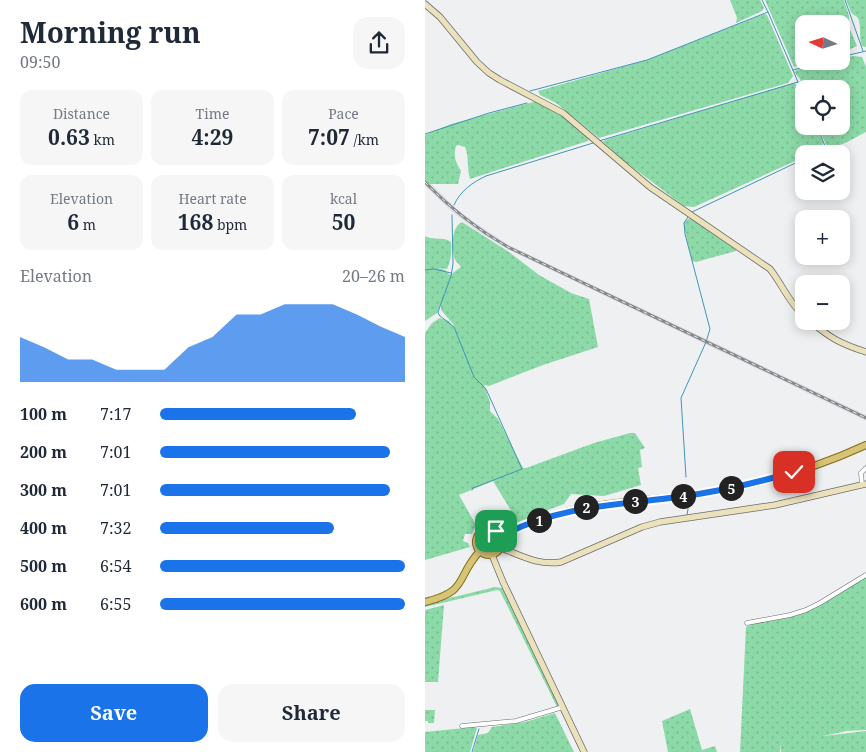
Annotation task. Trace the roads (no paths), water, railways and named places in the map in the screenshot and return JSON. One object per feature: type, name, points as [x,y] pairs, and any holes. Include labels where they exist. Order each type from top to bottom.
[{"type":"main road","points":[[425,4],[489,73],[563,114],[650,187],[770,269],[795,307]]},
{"type":"main road","points":[[820,330],[839,343],[866,352]]},
{"type":"main road","points":[[501,536],[535,521],[579,509],[697,494],[755,483],[809,467],[866,445]]},
{"type":"main road","points":[[501,548],[537,561],[557,563],[571,559],[643,527],[660,522],[775,505],[864,485]]},
{"type":"main road","points":[[486,529],[492,530],[501,536],[501,548],[498,553],[492,556],[485,556],[479,552],[475,542],[480,532],[486,529]]},
{"type":"main road","points":[[425,602],[446,596],[457,589],[479,552]]},
{"type":"main road","points":[[492,556],[560,708],[584,752]]},
{"type":"street","points":[[864,485],[860,474],[866,468]]},
{"type":"street","points":[[747,623],[806,610],[820,604],[866,575]]},
{"type":"street","points":[[462,726],[516,721],[560,708]]},
{"type":"waterway","points":[[530,91],[647,60],[768,12],[762,0]]},
{"type":"waterway","points":[[845,0],[863,51]]},
{"type":"waterway","points":[[768,12],[797,80]]},
{"type":"waterway","points":[[850,55],[866,51]]},
{"type":"waterway","points":[[599,141],[795,83]]},
{"type":"waterway","points":[[425,134],[527,103]]},
{"type":"waterway","points":[[821,135],[825,145]]},
{"type":"waterway","points":[[454,205],[467,188],[486,176],[593,143]]},
{"type":"waterway","points":[[692,212],[795,163]]},
{"type":"waterway","points":[[452,215],[453,264],[451,276],[438,312],[439,315],[454,327],[474,377],[486,389],[522,469],[472,490]]},
{"type":"waterway","points":[[686,477],[681,398],[710,329],[685,234],[684,223],[688,217]]},
{"type":"waterway","points":[[425,270],[434,269],[451,273]]},
{"type":"waterway","points":[[687,515],[688,509]]},
{"type":"waterway","points":[[472,752],[479,729]]},
{"type":"railway","points":[[425,182],[464,218],[508,247],[866,418]]}]
